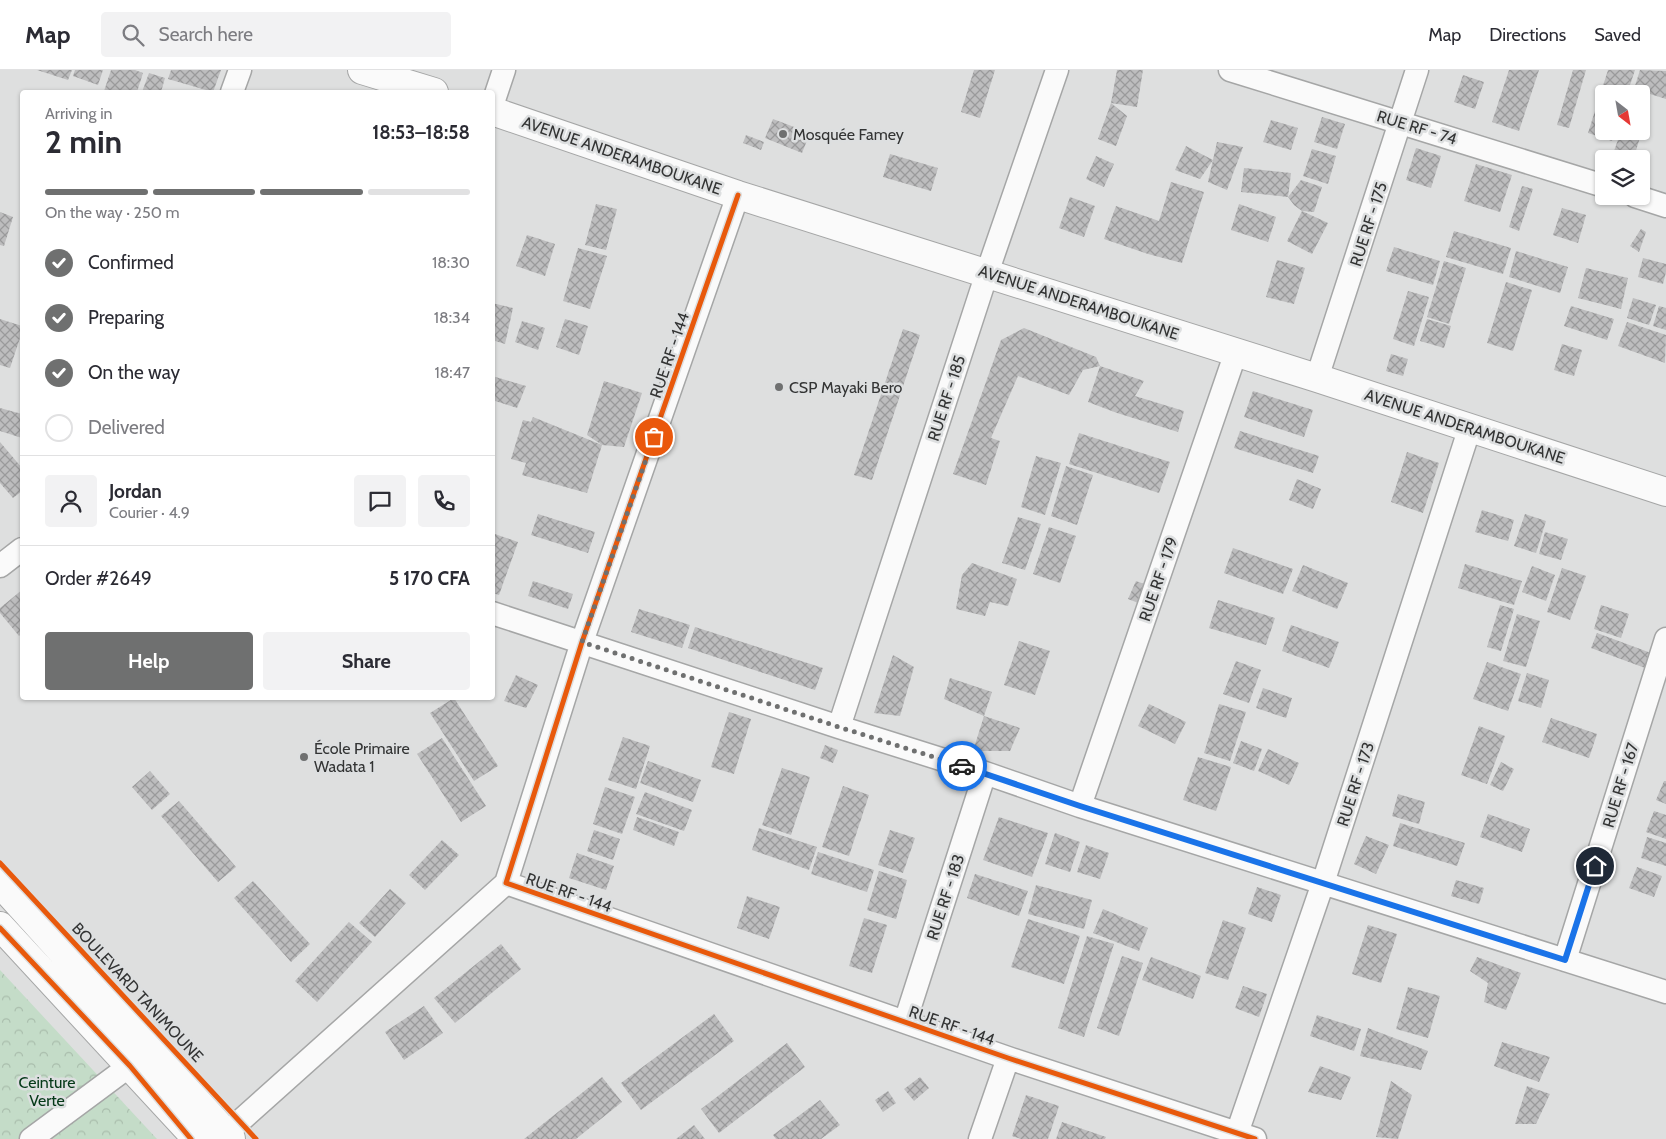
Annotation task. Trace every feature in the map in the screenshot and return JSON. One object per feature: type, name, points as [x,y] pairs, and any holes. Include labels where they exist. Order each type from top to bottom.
[{"type":"street","points":[[233,90],[240,70]]},
{"type":"street","points":[[362,70],[427,90]]},
{"type":"street","points":[[495,97],[504,70]]},
{"type":"street","name":"RUE RF - 185","points":[[839,727],[987,273],[1056,70]]},
{"type":"street","name":"RUE RF - 74","points":[[1230,70],[1595,183]]},
{"type":"street","name":"RUE RF - 175","points":[[1318,378],[1417,70]]},
{"type":"street","name":"AVENUE ANDERAMBOUKANE","points":[[495,112],[738,195],[1318,378],[1666,492]]},
{"type":"street","name":"RUE RF - 144","points":[[738,195],[582,642],[506,883],[1008,1058],[1242,1137]]},
{"type":"street","points":[[1650,201],[1666,206]]},
{"type":"street","name":"RUE RF - 179","points":[[1080,806],[1236,352]]},
{"type":"street","name":"RUE RF - 173","points":[[1242,1137],[1470,427]]},
{"type":"street","points":[[0,566],[20,551]]},
{"type":"street","points":[[495,614],[985,773],[1080,806],[1666,992]]},
{"type":"street","name":"RUE RF - 167","points":[[1565,960],[1666,639]]},
{"type":"street","name":"RUE RF - 183","points":[[904,1022],[985,773]]},
{"type":"street","name":"BOULEVARD TANIMOUNE","points":[[0,883],[151,1050],[226,1137]]},
{"type":"street","points":[[226,1137],[506,883]]},
{"type":"street","points":[[0,926],[197,1139]]},
{"type":"street","points":[[31,1139],[151,1050]]},
{"type":"street","points":[[980,1139],[1008,1058]]},
{"type":"green space","name":"Ceinture Verte","points":[[0,970],[157,1139],[0,1139]]},
{"type":"building","points":[[37,70],[72,70],[68,80]]},
{"type":"building","points":[[75,70],[103,70],[98,85],[73,76]]},
{"type":"building","points":[[111,70],[135,70],[143,73],[138,90],[104,90]]},
{"type":"building","points":[[171,70],[221,70],[214,90],[206,90],[168,79]]},
{"type":"building","points":[[974,70],[995,70],[980,118],[961,112]]},
{"type":"building","points":[[1117,70],[1143,70],[1137,107],[1111,103]]},
{"type":"building","points":[[1509,70],[1539,70],[1519,131],[1492,122]]},
{"type":"building","points":[[1573,70],[1586,70],[1569,128],[1557,125]]},
{"type":"building","points":[[1608,70],[1635,70],[1630,85],[1603,85]]},
{"type":"building","points":[[1640,70],[1666,71],[1666,99],[1650,94],[1650,85],[1635,85]]},
{"type":"building","points":[[149,73],[165,78],[162,90],[143,90]]},
{"type":"building","points":[[1463,75],[1484,82],[1475,109],[1454,102]]},
{"type":"building","points":[[1111,103],[1127,116],[1116,146],[1098,139]]},
{"type":"building","points":[[1595,111],[1595,135],[1588,133]]},
{"type":"building","points":[[1322,117],[1345,124],[1337,149],[1314,142]]},
{"type":"building","points":[[773,119],[810,133],[802,153],[765,138]]},
{"type":"building","points":[[1271,120],[1298,128],[1291,150],[1263,142]]},
{"type":"building","points":[[746,135],[764,142],[761,150],[743,143]]},
{"type":"building","points":[[1618,140],[1639,140],[1636,150],[1614,150]]},
{"type":"building","points":[[1217,142],[1243,147],[1227,190],[1208,182]]},
{"type":"building","points":[[1186,146],[1213,160],[1200,179],[1175,170]]},
{"type":"building","points":[[1416,148],[1441,156],[1431,188],[1406,180]]},
{"type":"building","points":[[1312,149],[1336,156],[1328,184],[1303,176]]},
{"type":"building","points":[[890,154],[938,168],[931,191],[883,177]]},
{"type":"building","points":[[1096,156],[1114,164],[1104,187],[1086,179]]},
{"type":"building","points":[[1476,164],[1512,175],[1500,212],[1464,201]]},
{"type":"building","points":[[1244,168],[1291,173],[1288,197],[1241,192]]},
{"type":"building","points":[[1301,180],[1322,187],[1314,212],[1302,211],[1288,197]]},
{"type":"building","points":[[1171,182],[1204,192],[1182,263],[1104,239],[1116,206],[1159,221]]},
{"type":"building","points":[[1522,186],[1533,189],[1519,231],[1509,227]]},
{"type":"building","points":[[1070,197],[1095,206],[1084,237],[1059,228]]},
{"type":"building","points":[[596,204],[617,209],[606,250],[585,245]]},
{"type":"building","points":[[1239,204],[1276,217],[1268,242],[1231,230]]},
{"type":"building","points":[[1562,208],[1586,215],[1578,243],[1553,235]]},
{"type":"building","points":[[1302,211],[1328,223],[1312,254],[1287,241]]},
{"type":"building","points":[[0,212],[13,217],[4,246],[0,245]]},
{"type":"building","points":[[1641,229],[1646,232],[1639,252],[1630,246]]},
{"type":"building","points":[[1454,231],[1511,248],[1503,274],[1446,257]]},
{"type":"building","points":[[527,235],[555,244],[545,276],[516,266]]},
{"type":"building","points":[[1394,247],[1440,261],[1433,285],[1386,271]]},
{"type":"building","points":[[578,248],[607,256],[590,309],[563,301]]},
{"type":"building","points":[[1516,251],[1568,267],[1560,293],[1509,277]]},
{"type":"building","points":[[1643,258],[1666,264],[1663,284],[1638,277]]},
{"type":"building","points":[[1277,260],[1305,268],[1294,304],[1266,297]]},
{"type":"building","points":[[1444,261],[1466,268],[1449,324],[1427,317]]},
{"type":"building","points":[[1586,268],[1628,278],[1621,309],[1578,298]]},
{"type":"building","points":[[1506,282],[1532,290],[1513,351],[1487,343]]},
{"type":"building","points":[[1408,291],[1429,297],[1414,346],[1393,339]]},
{"type":"building","points":[[1633,298],[1656,305],[1649,325],[1627,318]]},
{"type":"building","points":[[495,304],[513,308],[505,344],[495,341]]},
{"type":"building","points":[[1571,306],[1614,319],[1607,340],[1564,326]]},
{"type":"building","points":[[1659,306],[1666,308],[1666,330],[1653,326]]},
{"type":"building","points":[[0,319],[20,325],[20,338],[10,368],[0,365]]},
{"type":"building","points":[[565,319],[588,326],[579,355],[556,347]]},
{"type":"building","points":[[1427,319],[1451,326],[1444,348],[1420,341]]},
{"type":"building","points":[[522,321],[545,328],[538,350],[515,342]]},
{"type":"building","points":[[1627,322],[1666,335],[1665,363],[1618,346]]},
{"type":"building","points":[[1024,328],[1096,357],[1100,366],[1083,370],[1069,395],[1018,376],[991,438],[1000,441],[986,485],[953,474],[1001,340]]},
{"type":"building","points":[[903,329],[920,335],[872,480],[854,475]]},
{"type":"building","points":[[1562,344],[1582,350],[1574,376],[1554,370]]},
{"type":"building","points":[[1391,354],[1408,359],[1403,376],[1386,371]]},
{"type":"building","points":[[1100,366],[1144,381],[1135,396],[1184,411],[1178,432],[1088,402]]},
{"type":"building","points":[[495,377],[526,386],[517,408],[495,401]]},
{"type":"building","points":[[604,381],[642,393],[624,447],[602,445],[587,435]]},
{"type":"building","points":[[1253,391],[1313,410],[1304,437],[1244,417]]},
{"type":"building","points":[[0,408],[20,413],[20,437],[0,431]]},
{"type":"building","points":[[533,417],[602,445],[587,493],[522,475],[526,463],[511,459],[523,420],[531,422]]},
{"type":"building","points":[[1240,431],[1319,456],[1313,473],[1234,448]]},
{"type":"building","points":[[1079,433],[1170,462],[1159,493],[1069,464]]},
{"type":"building","points":[[0,442],[20,466],[20,493],[13,498],[0,483]]},
{"type":"building","points":[[1407,452],[1439,463],[1423,513],[1391,502]]},
{"type":"building","points":[[1036,456],[1061,463],[1045,515],[1021,507]]},
{"type":"building","points":[[1066,466],[1093,475],[1077,525],[1051,516]]},
{"type":"building","points":[[1297,479],[1321,489],[1313,509],[1289,500]]},
{"type":"building","points":[[1482,510],[1514,520],[1508,541],[1475,532]]},
{"type":"building","points":[[538,514],[595,532],[588,553],[531,535]]},
{"type":"building","points":[[1525,514],[1546,521],[1536,553],[1514,546]]},
{"type":"building","points":[[1018,517],[1041,524],[1025,570],[1002,563]]},
{"type":"building","points":[[1049,527],[1076,536],[1060,583],[1033,574]]},
{"type":"building","points":[[1545,532],[1568,539],[1561,560],[1539,554]]},
{"type":"building","points":[[495,534],[518,542],[499,595],[495,594]]},
{"type":"building","points":[[1233,548],[1293,569],[1283,594],[1224,573]]},
{"type":"building","points":[[972,563],[1017,579],[1008,606],[990,602],[985,616],[956,609],[962,575]]},
{"type":"building","points":[[1465,564],[1522,581],[1514,605],[1458,588]]},
{"type":"building","points":[[1303,565],[1348,583],[1337,609],[1292,591]]},
{"type":"building","points":[[1532,566],[1555,575],[1546,601],[1522,592]]},
{"type":"building","points":[[1562,568],[1586,576],[1570,620],[1547,612]]},
{"type":"building","points":[[533,581],[573,594],[568,609],[528,596]]},
{"type":"building","points":[[1136,581],[1147,585],[1141,604],[1128,599]]},
{"type":"building","points":[[20,592],[19,636],[0,613],[0,608]]},
{"type":"building","points":[[1218,600],[1275,618],[1266,645],[1209,628]]},
{"type":"building","points":[[1500,605],[1514,609],[1501,651],[1487,647]]},
{"type":"building","points":[[1601,605],[1629,614],[1621,638],[1594,629]]},
{"type":"building","points":[[639,609],[690,625],[682,648],[631,632]]},
{"type":"building","points":[[1517,614],[1540,621],[1526,667],[1503,661]]},
{"type":"building","points":[[1291,625],[1339,642],[1329,668],[1282,651]]},
{"type":"building","points":[[695,627],[823,668],[815,690],[688,648]]},
{"type":"building","points":[[1597,633],[1651,653],[1645,668],[1591,648]]},
{"type":"building","points":[[1019,641],[1050,651],[1035,695],[1004,685]]},
{"type":"building","points":[[893,655],[914,667],[900,716],[874,713]]},
{"type":"building","points":[[1236,661],[1261,670],[1249,703],[1223,694]]},
{"type":"building","points":[[1487,662],[1521,674],[1508,711],[1473,699]]},
{"type":"building","points":[[1527,673],[1549,680],[1541,708],[1518,701]]},
{"type":"building","points":[[516,675],[538,685],[526,708],[504,701]]},
{"type":"building","points":[[950,678],[992,692],[984,716],[944,699]]},
{"type":"building","points":[[1263,688],[1292,698],[1286,718],[1256,708]]},
{"type":"building","points":[[451,700],[455,700],[498,766],[474,781],[430,713]]},
{"type":"building","points":[[1149,704],[1186,722],[1175,744],[1138,726]]},
{"type":"building","points":[[1219,704],[1246,712],[1230,761],[1204,753]]},
{"type":"building","points":[[729,712],[751,719],[734,774],[711,767]]},
{"type":"building","points":[[984,716],[1020,728],[1010,751],[973,751]]},
{"type":"building","points":[[1551,718],[1597,734],[1589,758],[1542,742]]},
{"type":"building","points":[[1479,726],[1505,736],[1487,784],[1461,775]]},
{"type":"building","points":[[623,737],[650,746],[636,789],[608,780]]},
{"type":"building","points":[[442,738],[486,806],[461,822],[417,754]]},
{"type":"building","points":[[1241,741],[1262,749],[1254,771],[1233,763]]},
{"type":"building","points":[[825,745],[838,750],[833,763],[820,758]]},
{"type":"building","points":[[1268,749],[1299,763],[1289,785],[1258,771]]},
{"type":"building","points":[[1198,757],[1231,767],[1216,811],[1183,800]]},
{"type":"building","points":[[648,761],[701,780],[693,802],[640,783]]},
{"type":"building","points":[[1501,762],[1514,769],[1503,791],[1490,785]]},
{"type":"building","points":[[782,768],[810,777],[791,835],[762,825]]},
{"type":"building","points":[[150,771],[170,794],[152,810],[132,787]]},
{"type":"building","points":[[1664,781],[1666,781],[1666,804],[1656,800]]},
{"type":"building","points":[[843,786],[869,795],[849,856],[822,847]]},
{"type":"building","points":[[605,787],[635,797],[622,834],[593,824]]},
{"type":"building","points":[[645,792],[692,810],[684,831],[636,814]]},
{"type":"building","points":[[1398,794],[1425,802],[1419,824],[1392,816]]},
{"type":"building","points":[[179,801],[236,867],[218,882],[161,816]]},
{"type":"building","points":[[1654,811],[1666,815],[1666,839],[1646,832]]},
{"type":"building","points":[[1488,814],[1530,829],[1522,852],[1480,837]]},
{"type":"building","points":[[637,817],[679,832],[674,846],[633,830]]},
{"type":"building","points":[[999,817],[1048,833],[1032,877],[983,860]]},
{"type":"building","points":[[1400,823],[1465,843],[1457,866],[1393,846]]},
{"type":"building","points":[[759,828],[817,847],[809,870],[752,850]]},
{"type":"building","points":[[594,830],[620,839],[613,860],[587,851]]},
{"type":"building","points":[[890,830],[915,838],[903,873],[878,865]]},
{"type":"building","points":[[1055,833],[1080,842],[1070,872],[1045,864]]},
{"type":"building","points":[[1366,836],[1389,845],[1376,874],[1354,864]]},
{"type":"building","points":[[1647,837],[1666,843],[1666,866],[1641,858]]},
{"type":"building","points":[[442,840],[459,855],[425,890],[409,875]]},
{"type":"building","points":[[1086,845],[1109,853],[1100,879],[1077,872]]},
{"type":"building","points":[[818,852],[874,870],[867,892],[811,874]]},
{"type":"building","points":[[577,853],[614,866],[606,890],[569,878]]},
{"type":"building","points":[[1637,867],[1662,876],[1654,897],[1629,888]]},
{"type":"building","points":[[879,871],[907,880],[896,919],[867,910]]},
{"type":"building","points":[[975,874],[1028,891],[1019,916],[967,898]]},
{"type":"building","points":[[1456,880],[1484,888],[1479,904],[1451,896]]},
{"type":"building","points":[[253,881],[310,944],[291,962],[234,898]]},
{"type":"building","points":[[1036,885],[1092,900],[1084,929],[1028,914]]},
{"type":"building","points":[[1257,887],[1281,895],[1272,922],[1248,914]]},
{"type":"building","points":[[390,889],[406,903],[375,937],[359,923]]},
{"type":"building","points":[[747,896],[780,907],[769,939],[737,928]]},
{"type":"building","points":[[1103,909],[1148,928],[1139,951],[1093,933]]},
{"type":"building","points":[[864,918],[887,925],[872,973],[849,966]]},
{"type":"building","points":[[1028,919],[1080,936],[1064,984],[1011,967]]},
{"type":"building","points":[[1223,920],[1246,928],[1228,980],[1205,973]]},
{"type":"building","points":[[349,922],[372,942],[317,1002],[295,981]]},
{"type":"building","points":[[1368,925],[1397,934],[1381,983],[1352,974]]},
{"type":"building","points":[[1087,936],[1114,944],[1084,1037],[1058,1028]]},
{"type":"building","points":[[501,944],[521,969],[455,1023],[434,998]]},
{"type":"building","points":[[1122,956],[1143,963],[1119,1036],[1097,1028]]},
{"type":"building","points":[[1151,957],[1201,976],[1193,999],[1142,980]]},
{"type":"building","points":[[1477,957],[1521,973],[1506,1010],[1484,1002],[1488,983],[1470,971]]},
{"type":"building","points":[[1243,986],[1267,994],[1259,1017],[1235,1008]]},
{"type":"building","points":[[1408,987],[1440,996],[1428,1038],[1396,1029]]},
{"type":"building","points":[[424,1006],[443,1033],[404,1060],[385,1032]]},
{"type":"building","points":[[714,1014],[734,1041],[641,1110],[621,1083]]},
{"type":"building","points":[[1317,1015],[1361,1029],[1354,1051],[1310,1036]]},
{"type":"building","points":[[1368,1028],[1428,1051],[1421,1070],[1360,1056]]},
{"type":"building","points":[[1502,1042],[1550,1057],[1539,1082],[1494,1066]]},
{"type":"building","points":[[787,1043],[805,1067],[719,1133],[701,1109]]},
{"type":"building","points":[[1320,1066],[1351,1077],[1341,1100],[1308,1092]]},
{"type":"building","points":[[602,1077],[622,1102],[576,1139],[524,1139]]},
{"type":"building","points":[[920,1077],[929,1088],[914,1101],[904,1089]]},
{"type":"building","points":[[1391,1081],[1412,1095],[1398,1139],[1376,1137]]},
{"type":"building","points":[[1527,1086],[1550,1094],[1536,1124],[1515,1124]]},
{"type":"building","points":[[888,1091],[896,1103],[883,1112],[875,1100]]},
{"type":"building","points":[[1026,1095],[1059,1106],[1048,1139],[1021,1139],[1012,1136]]},
{"type":"building","points":[[820,1100],[840,1125],[821,1139],[776,1139],[773,1135]]},
{"type":"building","points":[[1062,1122],[1106,1137],[1105,1139],[1056,1139]]},
{"type":"building","points":[[694,1125],[705,1139],[676,1139]]},
{"type":"cycle path","points":[[738,195],[582,642],[506,883],[1008,1058],[1255,1139]]},
{"type":"cycle path","points":[[0,863],[256,1139]]},
{"type":"cycle path","points":[[0,928],[130,1066],[191,1139]]},
{"type":"way so far","points":[[654,437],[582,642],[962,766]]},
{"type":"place","name":"Mosquée Famey","points":[[783,134]]},
{"type":"place","name":"CSP Mayaki Bero","points":[[779,387]]},
{"type":"place","name":"École Primaire Wadata 1","points":[[304,757]]},
{"type":"route","points":[[962,766],[1080,806],[1565,960],[1595,866]]}]
